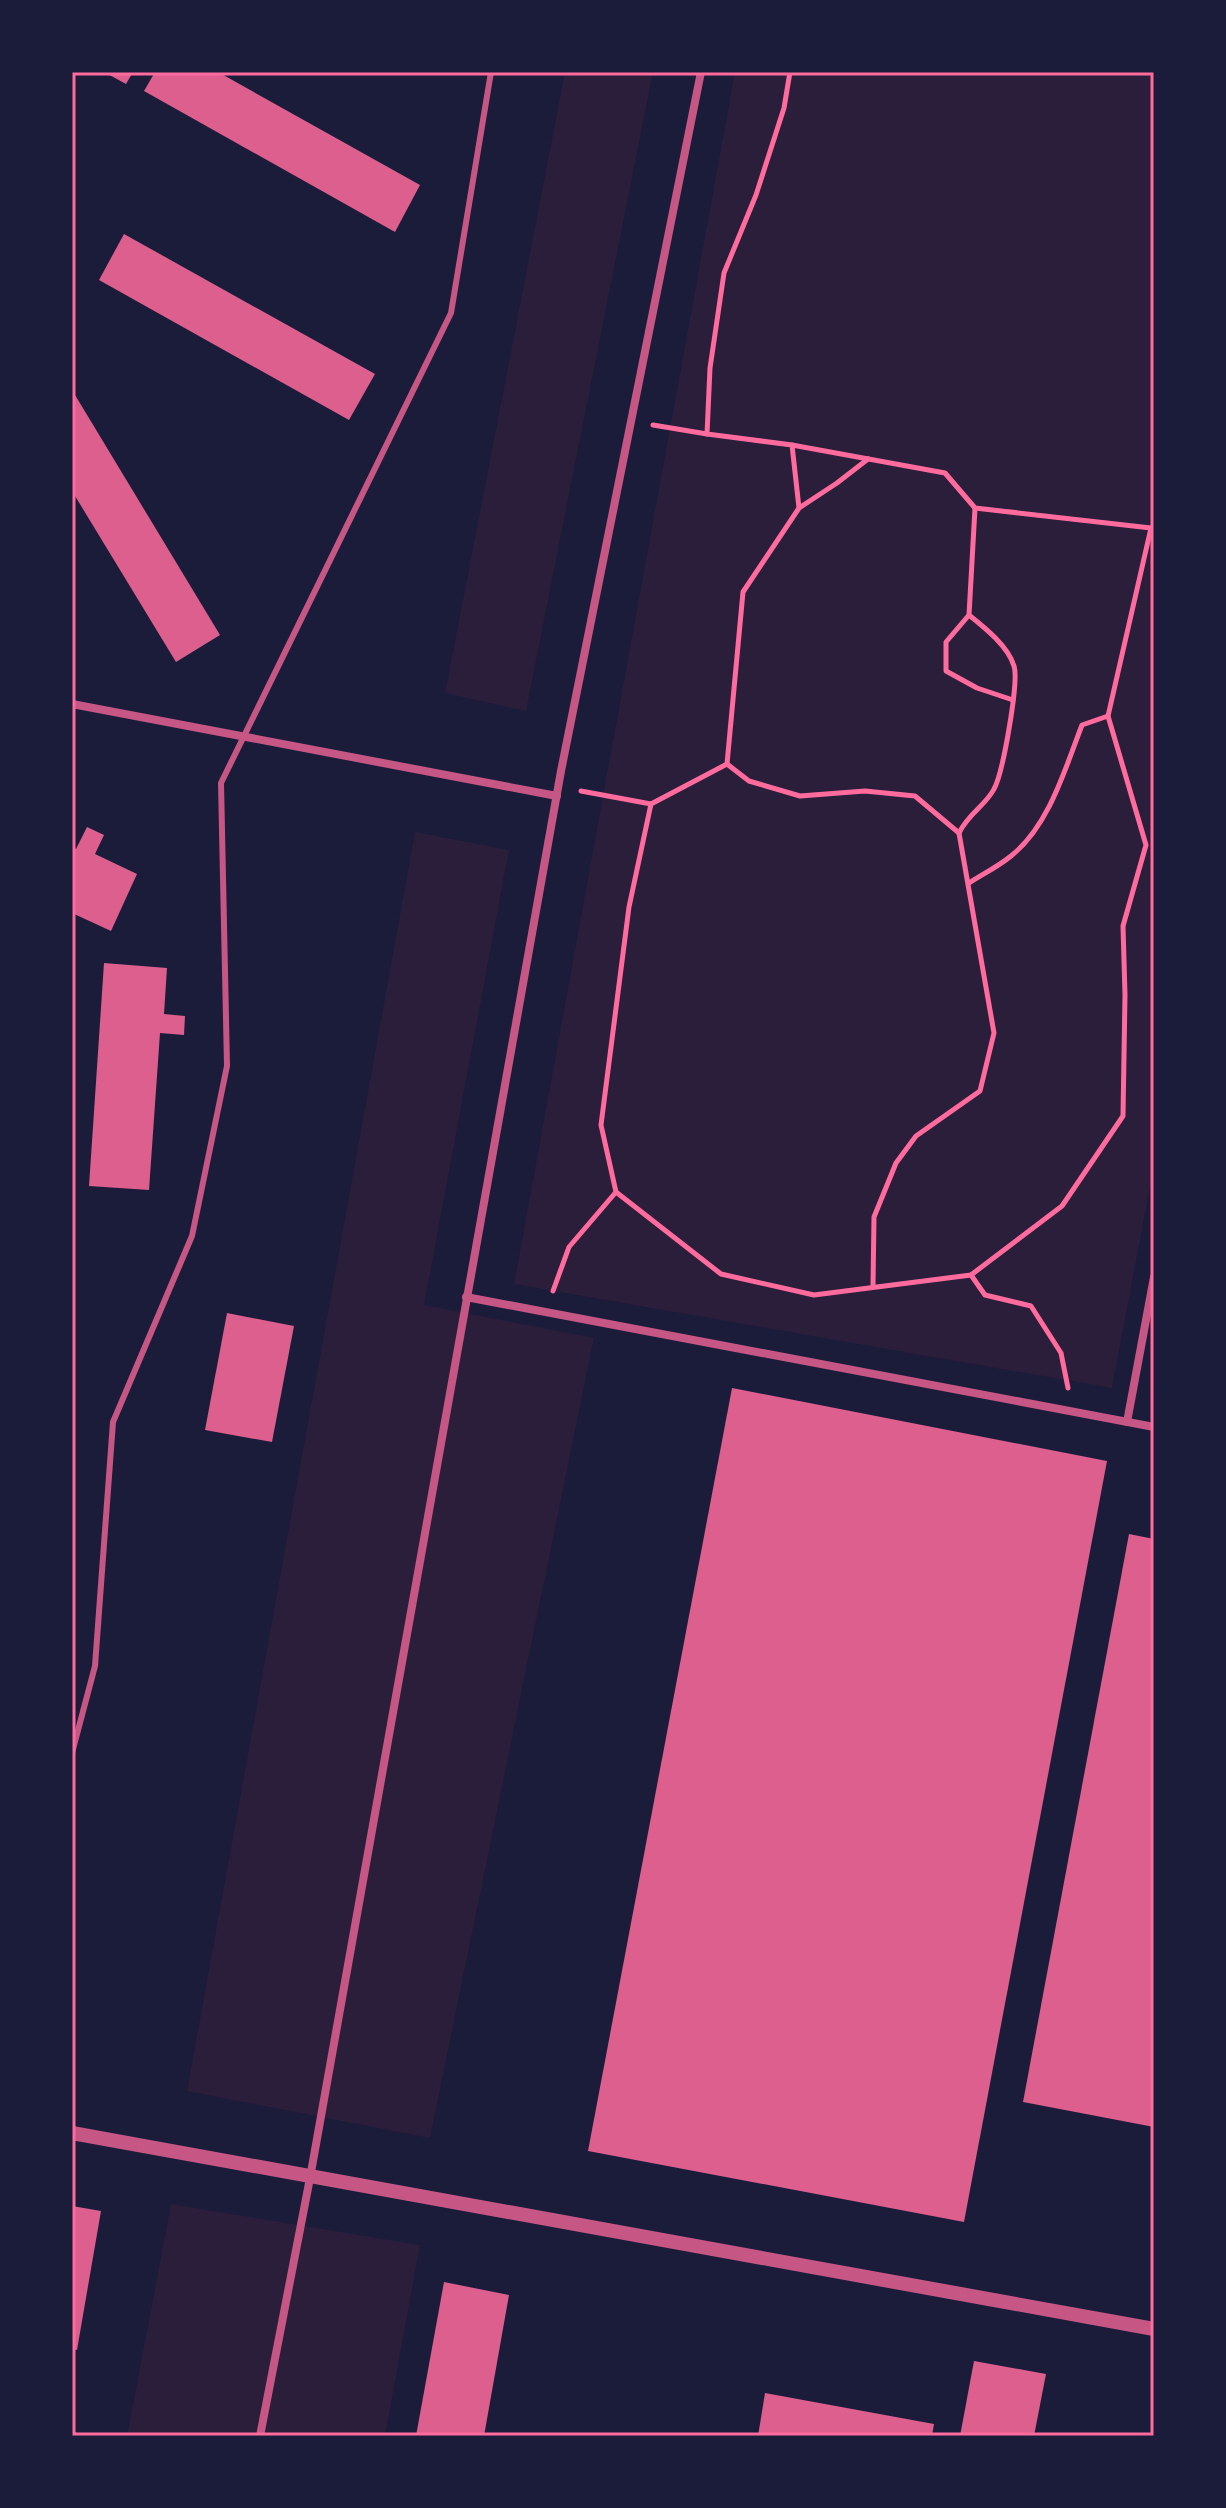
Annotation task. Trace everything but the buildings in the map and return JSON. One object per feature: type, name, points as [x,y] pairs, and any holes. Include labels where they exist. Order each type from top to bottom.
[{"type":"street","points":[[260,2436],[310,2178],[558,792],[701,72]]},
{"type":"street","points":[[72,704],[558,792]]},
{"type":"street","points":[[1127,1422],[1154,1277]]},
{"type":"street","points":[[466,1297],[1154,1427]]},
{"type":"street","points":[[72,2133],[1154,2329]]},
{"type":"lane","points":[[72,1753],[95,1666],[113,1422],[192,1236],[227,1066],[221,783],[451,313],[491,72]]},
{"type":"path","points":[[707,434],[710,368],[724,273],[756,195],[784,108],[790,72]]},
{"type":"path","points":[[631,421],[792,445],[945,473],[975,508],[1153,528],[1108,716],[1146,845],[1123,926],[1123,1116],[1062,1206],[971,1275],[814,1295],[721,1274],[616,1192],[601,1125],[629,907],[651,804]]},
{"type":"path","points":[[792,445],[799,508]]},
{"type":"path","points":[[727,764],[743,592],[799,508],[869,459]]},
{"type":"path","points":[[975,508],[969,615],[946,642],[946,671],[977,688],[1013,700]]},
{"type":"path","points":[[873,1287],[874,1217],[896,1163],[916,1136],[980,1091],[994,1033],[959,833],[966,819],[994,790],[1013,700],[1014,666],[994,635],[969,615]]},
{"type":"path","points":[[969,883],[1013,855],[1038,824],[1055,792],[1082,725],[1108,716]]},
{"type":"path","points":[[558,792],[651,804],[727,764]]},
{"type":"path","points":[[727,764],[749,781],[800,796],[865,791],[915,796],[959,833]]},
{"type":"path","points":[[545,1312],[569,1247],[616,1192]]},
{"type":"path","points":[[971,1275],[985,1295],[1031,1306],[1061,1353],[1074,1412]]},
{"type":"shaded area","points":[[565,72],[653,72],[526,711],[445,693]]},
{"type":"shaded area","points":[[735,72],[1154,72],[1154,1166],[1112,1388],[514,1284]]},
{"type":"shaded area","points":[[415,832],[509,850],[424,1305],[594,1338],[430,2138],[187,2091]]},
{"type":"shaded area","points":[[171,2204],[420,2245],[385,2436],[127,2436]]}]
